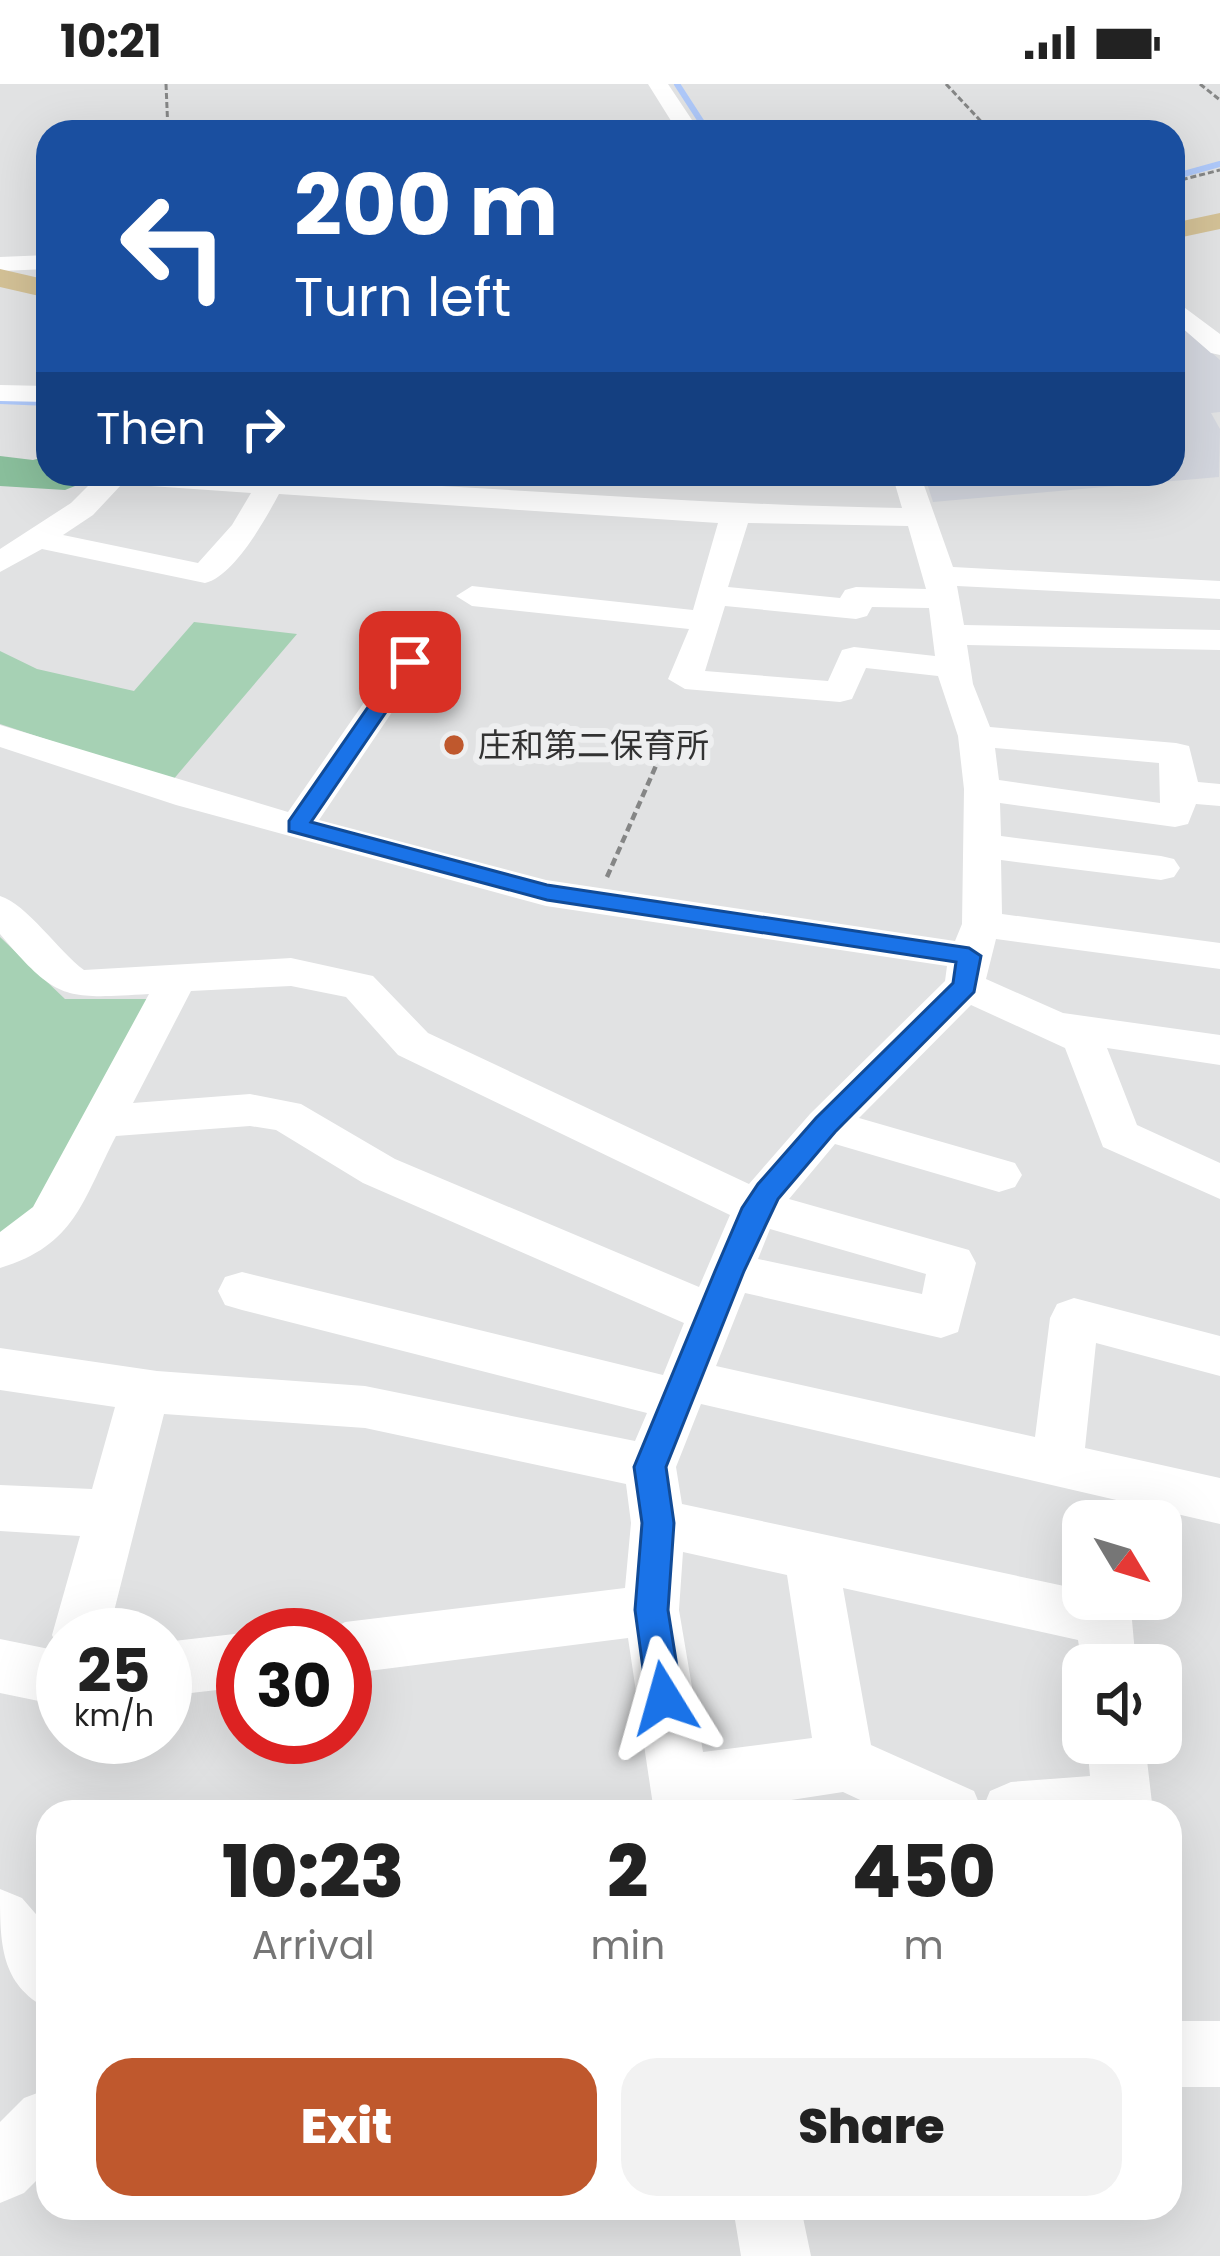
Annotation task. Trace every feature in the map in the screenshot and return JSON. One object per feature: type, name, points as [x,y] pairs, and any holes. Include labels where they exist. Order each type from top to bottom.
[{"type":"main road","points":[[1185,228],[1220,221]]},
{"type":"main road","points":[[0,278],[36,287]]},
{"type":"street","points":[[658,84],[680,120]]},
{"type":"street","points":[[0,264],[36,262]]},
{"type":"street","points":[[1185,317],[1218,343]]},
{"type":"street","points":[[0,393],[36,394]]},
{"type":"street","points":[[0,563],[42,540],[104,486]]},
{"type":"street","points":[[42,540],[205,574],[244,529],[269,486]]},
{"type":"street","points":[[286,486],[736,514],[923,517]]},
{"type":"street","points":[[911,486],[923,517],[941,588],[950,651],[976,736],[982,789],[972,955],[756,1208],[650,1467],[658,1523],[651,1610],[680,1798],[844,1763],[926,1800]]},
{"type":"street","points":[[736,514],[686,679],[840,692],[854,658],[1220,640]]},
{"type":"street","points":[[472,596],[709,608],[856,609],[856,597],[941,588],[1215,590],[1220,621]]},
{"type":"street","points":[[297,826],[410,662]]},
{"type":"street","points":[[0,734],[189,797],[547,893],[972,955],[1220,956]]},
{"type":"street","points":[[976,736],[1176,754],[1181,790],[1175,816],[982,789]]},
{"type":"street","points":[[1181,790],[1220,795]]},
{"type":"street","points":[[979,844],[1161,868]]},
{"type":"street","points":[[0,909],[45,961],[76,984],[291,972],[359,986],[412,1044],[756,1208],[952,1263],[941,1318],[721,1292],[379,1172],[286,1115],[250,1110],[104,1121]]},
{"type":"street","points":[[972,955],[1083,1039],[1119,1135],[1220,1182]]},
{"type":"street","points":[[0,1250],[20,1244],[49,1220],[177,980]]},
{"type":"street","points":[[1065,1027],[1220,1049]]},
{"type":"street","points":[[826,1125],[999,1175]]},
{"type":"street","points":[[242,1292],[682,1390],[1220,1501]]},
{"type":"street","points":[[1057,1464],[1074,1318],[1220,1356]]},
{"type":"street","points":[[0,1369],[145,1390],[365,1407],[650,1467]]},
{"type":"street","points":[[87,1608],[145,1390]]},
{"type":"street","points":[[0,1508],[112,1514]]},
{"type":"street","points":[[658,1523],[1104,1620],[1106,1644]]},
{"type":"street","points":[[811,1559],[844,1763]]},
{"type":"street","points":[[372,1645],[651,1610]]},
{"type":"street","points":[[0,1666],[36,1673]]},
{"type":"street","points":[[1118,1764],[1122,1800]]},
{"type":"street","points":[[0,1920],[36,1963]]},
{"type":"street","points":[[1182,2054],[1220,2054]]},
{"type":"street","points":[[0,2169],[36,2134]]},
{"type":"street","points":[[769,2220],[776,2256]]},
{"type":"path","points":[[166,84],[168,120]]},
{"type":"path","points":[[946,84],[980,120]]},
{"type":"path","points":[[1200,84],[1220,100]]},
{"type":"path","points":[[1185,179],[1220,170]]},
{"type":"path","points":[[597,900],[666,742]]},
{"type":"shaded area","points":[[1185,329],[1220,360],[1220,412],[1211,413],[1220,429],[1219,477],[1185,480]]},
{"type":"shaded area","points":[[928,486],[1116,486],[933,502]]},
{"type":"green space","points":[[0,456],[36,459],[36,486],[75,486],[65,490],[0,486]]},
{"type":"green space","points":[[194,622],[297,634],[172,781],[0,724],[0,651],[37,669],[134,691]]},
{"type":"green space","points":[[0,937],[65,999],[149,999],[20,1244],[0,1249]]},
{"type":"waterway","points":[[677,84],[700,120]]},
{"type":"waterway","points":[[1185,174],[1220,164]]},
{"type":"waterway","points":[[0,400],[36,402]]},
{"type":"place","name":"庄和第二保育所","points":[[454,745]]},
{"type":"route","points":[[410,662],[297,826],[547,893],[969,956],[965,986],[826,1125],[768,1192],[756,1208],[729,1271],[650,1467],[658,1523],[651,1610],[664,1698]]}]
